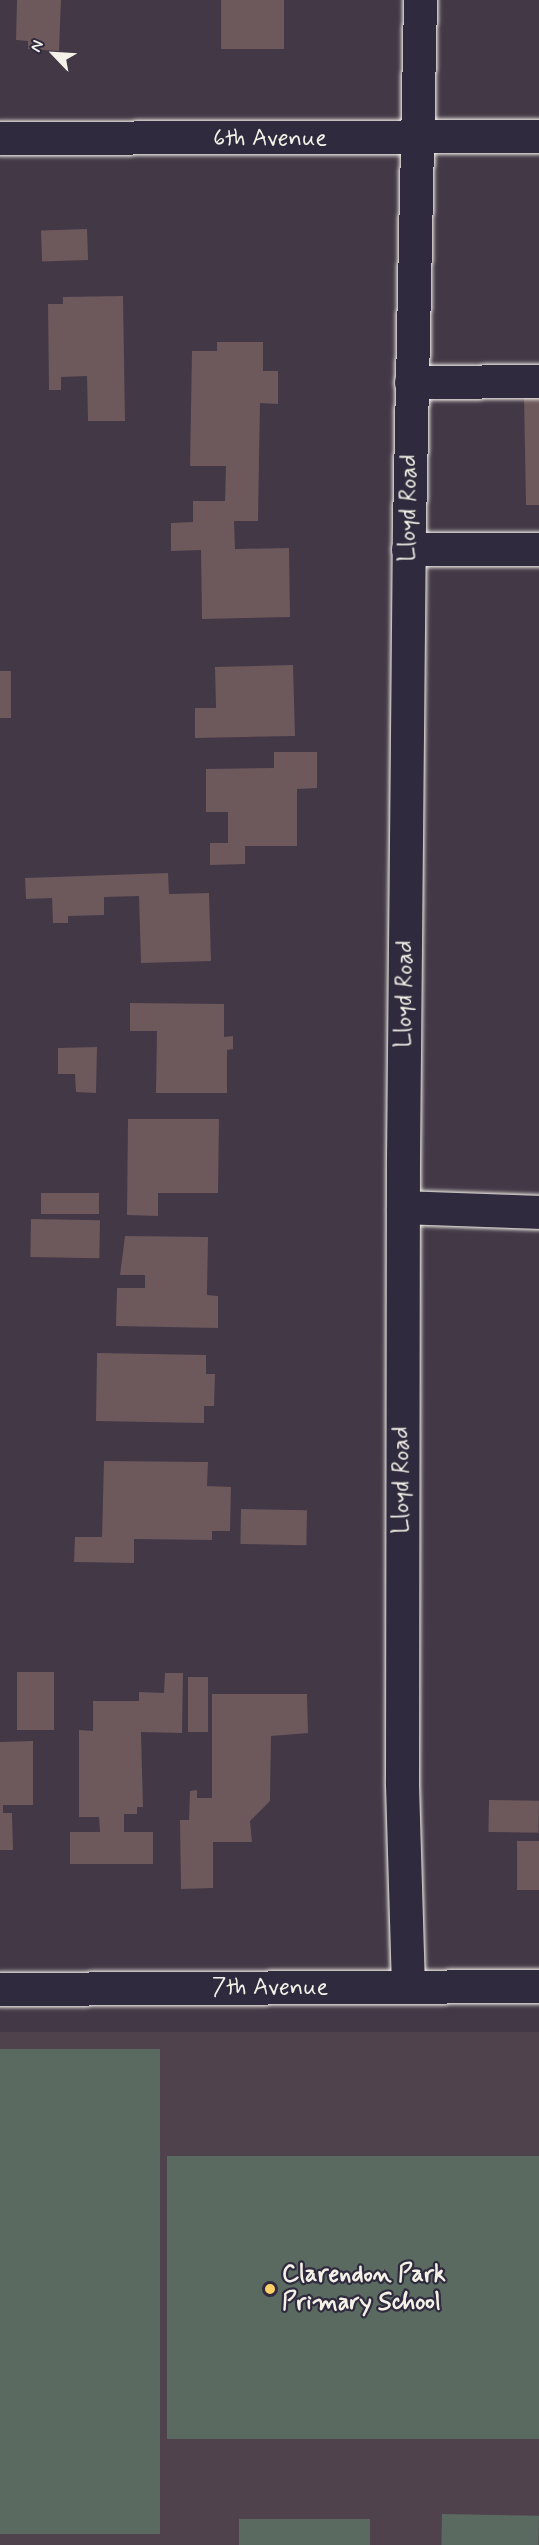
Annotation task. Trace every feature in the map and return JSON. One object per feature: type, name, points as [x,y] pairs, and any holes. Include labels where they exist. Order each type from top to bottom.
[{"type":"street","name":"Lloyd Road","points":[[408,1987],[402,1781],[403,1207],[408,549],[420,0]]},
{"type":"street","name":"6th Avenue","points":[[0,138],[417,139],[539,136]]},
{"type":"street","points":[[411,382],[539,381]]},
{"type":"street","points":[[408,549],[539,549]]},
{"type":"street","points":[[403,1207],[539,1212]]},
{"type":"street","name":"7th Avenue","points":[[0,1989],[539,1986]]},
{"type":"shaded area","name":"Clarendon Park Primary School","points":[[0,2032],[539,2032],[539,2545],[0,2545]]},
{"type":"green space","points":[[0,2049],[160,2049],[160,2534],[0,2534]]},
{"type":"green space","points":[[167,2156],[539,2156],[539,2439],[167,2439]]},
{"type":"green space","points":[[442,2514],[539,2516],[538,2545],[441,2545]]},
{"type":"green space","points":[[239,2519],[370,2519],[370,2545],[239,2545]]},
{"type":"building","points":[[17,0],[61,0],[59,51],[28,49],[28,41],[16,40]]},
{"type":"building","points":[[221,0],[284,0],[284,49],[221,49]]},
{"type":"building","points":[[87,229],[88,260],[42,262],[41,231]]},
{"type":"building","points":[[123,296],[125,421],[88,421],[87,376],[61,377],[61,390],[49,390],[48,304],[63,304],[63,297]]},
{"type":"building","points":[[217,342],[263,342],[263,371],[278,371],[278,404],[260,403],[258,521],[234,521],[235,549],[289,548],[290,617],[202,619],[201,550],[171,551],[171,523],[193,522],[193,501],[225,501],[226,466],[190,466],[192,351],[217,351]]},
{"type":"building","points":[[539,395],[539,505],[526,505],[524,396]]},
{"type":"building","points":[[293,665],[295,736],[195,738],[195,708],[216,708],[215,667]]},
{"type":"building","points":[[0,671],[11,671],[11,718],[0,718]]},
{"type":"building","points":[[274,752],[317,752],[317,788],[297,789],[297,846],[245,846],[245,864],[210,865],[210,843],[228,843],[228,812],[206,812],[206,769],[274,768]]},
{"type":"building","points":[[168,873],[169,894],[209,893],[211,961],[141,963],[139,896],[104,897],[104,915],[68,916],[68,923],[53,923],[52,898],[26,899],[25,878]]},
{"type":"building","points":[[130,1003],[224,1004],[224,1037],[233,1036],[233,1049],[227,1050],[227,1093],[156,1093],[157,1031],[130,1031]]},
{"type":"building","points":[[97,1047],[96,1093],[76,1092],[75,1074],[58,1074],[58,1048]]},
{"type":"building","points":[[128,1119],[219,1119],[218,1193],[158,1193],[158,1216],[127,1215]]},
{"type":"building","points":[[41,1193],[99,1193],[99,1214],[41,1214]]},
{"type":"building","points":[[31,1219],[100,1220],[99,1258],[30,1257]]},
{"type":"building","points":[[125,1236],[208,1237],[207,1295],[218,1296],[218,1328],[116,1326],[117,1288],[145,1288],[145,1275],[120,1275]]},
{"type":"building","points":[[97,1353],[206,1355],[206,1374],[215,1374],[214,1406],[204,1406],[204,1423],[96,1421]]},
{"type":"building","points":[[104,1461],[208,1462],[207,1486],[231,1487],[230,1531],[212,1531],[212,1540],[134,1539],[134,1563],[74,1562],[75,1537],[102,1537]]},
{"type":"building","points":[[241,1509],[307,1510],[306,1545],[240,1544]]},
{"type":"building","points":[[17,1672],[54,1672],[54,1730],[17,1730]]},
{"type":"building","points":[[165,1673],[183,1673],[182,1733],[141,1732],[143,1807],[137,1807],[137,1814],[124,1814],[124,1832],[153,1832],[153,1864],[70,1864],[70,1832],[100,1832],[99,1817],[79,1817],[79,1730],[93,1731],[93,1701],[139,1701],[139,1692],[164,1693]]},
{"type":"building","points":[[188,1677],[208,1677],[208,1732],[188,1732]]},
{"type":"building","points":[[212,1694],[307,1694],[308,1733],[271,1736],[270,1801],[250,1821],[252,1842],[213,1842],[213,1888],[181,1889],[180,1820],[189,1820],[190,1791],[197,1790],[197,1798],[212,1798]]},
{"type":"building","points":[[33,1741],[33,1805],[3,1805],[3,1813],[12,1813],[13,1850],[0,1850],[0,1742]]},
{"type":"building","points":[[489,1800],[539,1801],[538,1833],[488,1832]]},
{"type":"building","points":[[517,1841],[539,1841],[539,1890],[517,1890]]},
{"type":"place","name":"Clarendon Park Primary School","points":[[270,2289]]}]
